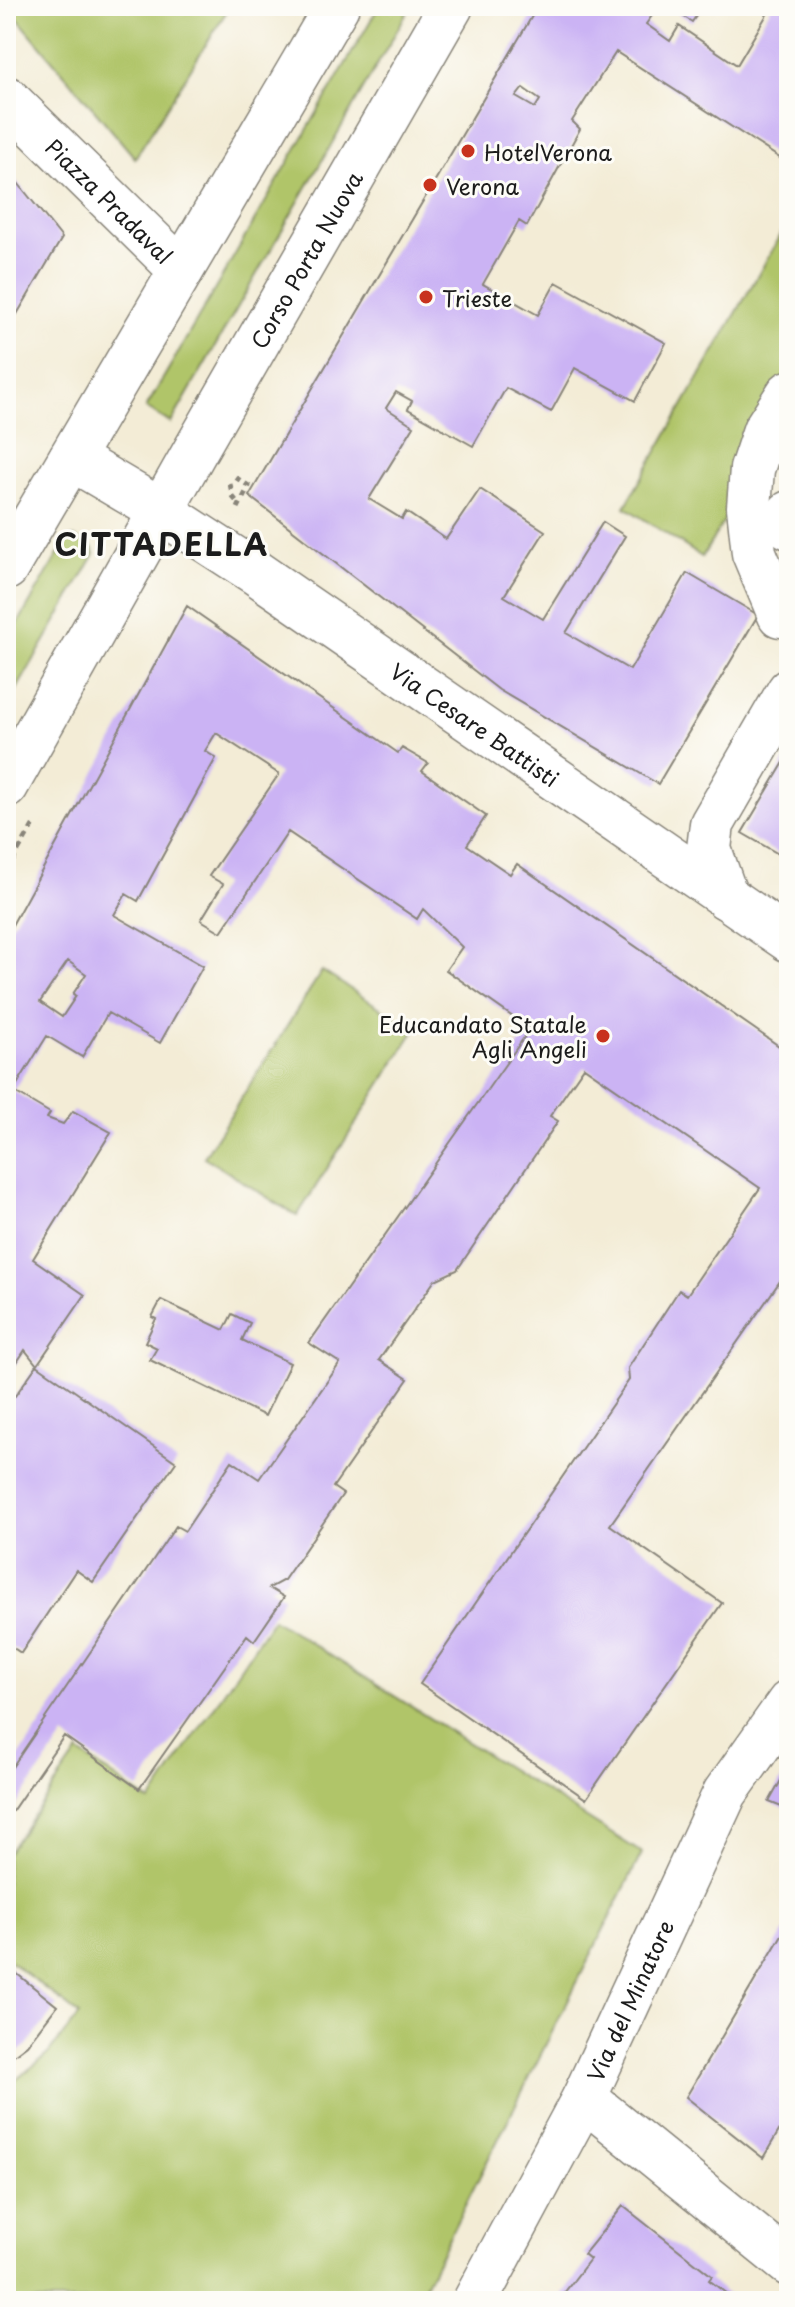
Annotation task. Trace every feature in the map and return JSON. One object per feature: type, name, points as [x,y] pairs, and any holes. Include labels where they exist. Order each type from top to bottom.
[{"type":"street","points":[[6,568],[337,6]]},
{"type":"street","name":"Corso Porta Nuova","points":[[6,786],[451,6]]},
{"type":"street","name":"Piazza Pradaval","points":[[6,98],[181,270]]},
{"type":"street","points":[[780,615],[754,553],[749,507],[752,469],[765,430],[789,393]]},
{"type":"street","points":[[71,458],[161,511]]},
{"type":"street","name":"Via Cesare Battisti","points":[[161,511],[255,572],[789,940]]},
{"type":"street","points":[[789,513],[789,527]]},
{"type":"street","points":[[726,897],[709,849],[712,824],[789,691]]},
{"type":"street","points":[[651,846],[688,841],[712,824]]},
{"type":"street","name":"Via del Minatore","points":[[475,2301],[584,2098],[725,1793],[789,1703]]},
{"type":"street","points":[[584,2098],[789,2264]]},
{"type":"path","points":[[239,505],[249,486]]},
{"type":"green space","points":[[7,6],[230,6],[135,158]]},
{"type":"green space","points":[[379,6],[411,6],[171,423],[146,408]]},
{"type":"green space","points":[[789,221],[789,413],[702,557],[625,507]]},
{"type":"green space","points":[[74,537],[92,548],[95,554],[6,708],[6,644],[67,539]]},
{"type":"green space","points":[[322,971],[415,1030],[297,1216],[204,1157]]},
{"type":"green space","points":[[273,1619],[642,1853],[417,2301],[6,2301],[6,2088],[48,2054],[79,2015],[6,1958],[6,1855],[78,1752],[150,1802]]},
{"type":"building","points":[[538,6],[659,6],[646,24],[670,41],[679,26],[737,65],[772,6],[789,6],[789,164],[616,52],[572,121],[580,129],[527,226],[519,221],[483,284],[538,315],[556,282],[666,343],[635,401],[575,368],[551,412],[506,388],[473,446],[408,409],[412,401],[396,392],[386,408],[414,426],[369,499],[402,519],[406,512],[446,539],[480,489],[545,531],[504,596],[543,619],[603,522],[625,536],[566,633],[630,670],[687,573],[758,615],[658,784],[499,690],[249,496]],"holes":[[[523,88],[540,100],[535,108],[516,97]]]},
{"type":"building","points":[[667,6],[703,6],[692,22]]},
{"type":"building","points":[[6,168],[62,238],[13,321],[6,317]]},
{"type":"building","points":[[187,606],[398,753],[402,748],[428,763],[422,771],[486,816],[467,845],[510,874],[517,864],[789,1053],[789,1277],[785,1274],[610,1525],[722,1603],[586,1799],[420,1684],[629,1380],[628,1368],[679,1290],[687,1295],[760,1188],[584,1067],[550,1116],[558,1121],[457,1270],[435,1280],[379,1360],[408,1379],[333,1487],[343,1494],[284,1580],[269,1588],[284,1597],[254,1641],[247,1635],[139,1789],[64,1736],[6,1820],[6,1776],[176,1526],[185,1531],[232,1461],[259,1479],[340,1363],[309,1343],[530,1029],[446,970],[462,947],[423,909],[417,919],[288,832],[221,932],[201,920],[223,884],[209,876],[279,774],[216,733],[205,751],[216,758],[138,901],[126,894],[114,915],[203,966],[160,1043],[108,1013],[82,1057],[47,1036],[13,1091],[50,1113],[47,1118],[63,1124],[73,1111],[111,1132],[33,1259],[85,1295],[37,1365],[25,1350],[6,1379],[6,936]],"holes":[[[68,961],[86,974],[62,1017],[40,1002]]]},
{"type":"building","points":[[789,754],[789,860],[742,833]]},
{"type":"building","points":[[161,1300],[224,1330],[232,1314],[250,1323],[242,1340],[290,1363],[265,1416],[150,1360],[157,1348],[145,1342]]},
{"type":"building","points":[[37,1365],[176,1462],[93,1582],[76,1570],[21,1653],[6,1643],[6,1390],[15,1396]]},
{"type":"building","points":[[789,1766],[789,1800],[784,1808],[769,1802]]},
{"type":"building","points":[[789,1923],[789,2114],[763,2158],[686,2097]]},
{"type":"building","points":[[6,1965],[57,2006],[27,2045],[6,2061]]},
{"type":"building","points":[[623,2206],[712,2276],[709,2280],[736,2301],[558,2301],[590,2259],[584,2254]]},
{"type":"place","name":"HotelVerona","points":[[468,151]]},
{"type":"place","name":"Verona","points":[[430,185]]},
{"type":"place","name":"Trieste","points":[[426,297]]},
{"type":"place","name":"Educandato Statale Agli Angeli","points":[[603,1036]]},
{"type":"district","name":"CITTADELLA","points":[[162,543]]}]
